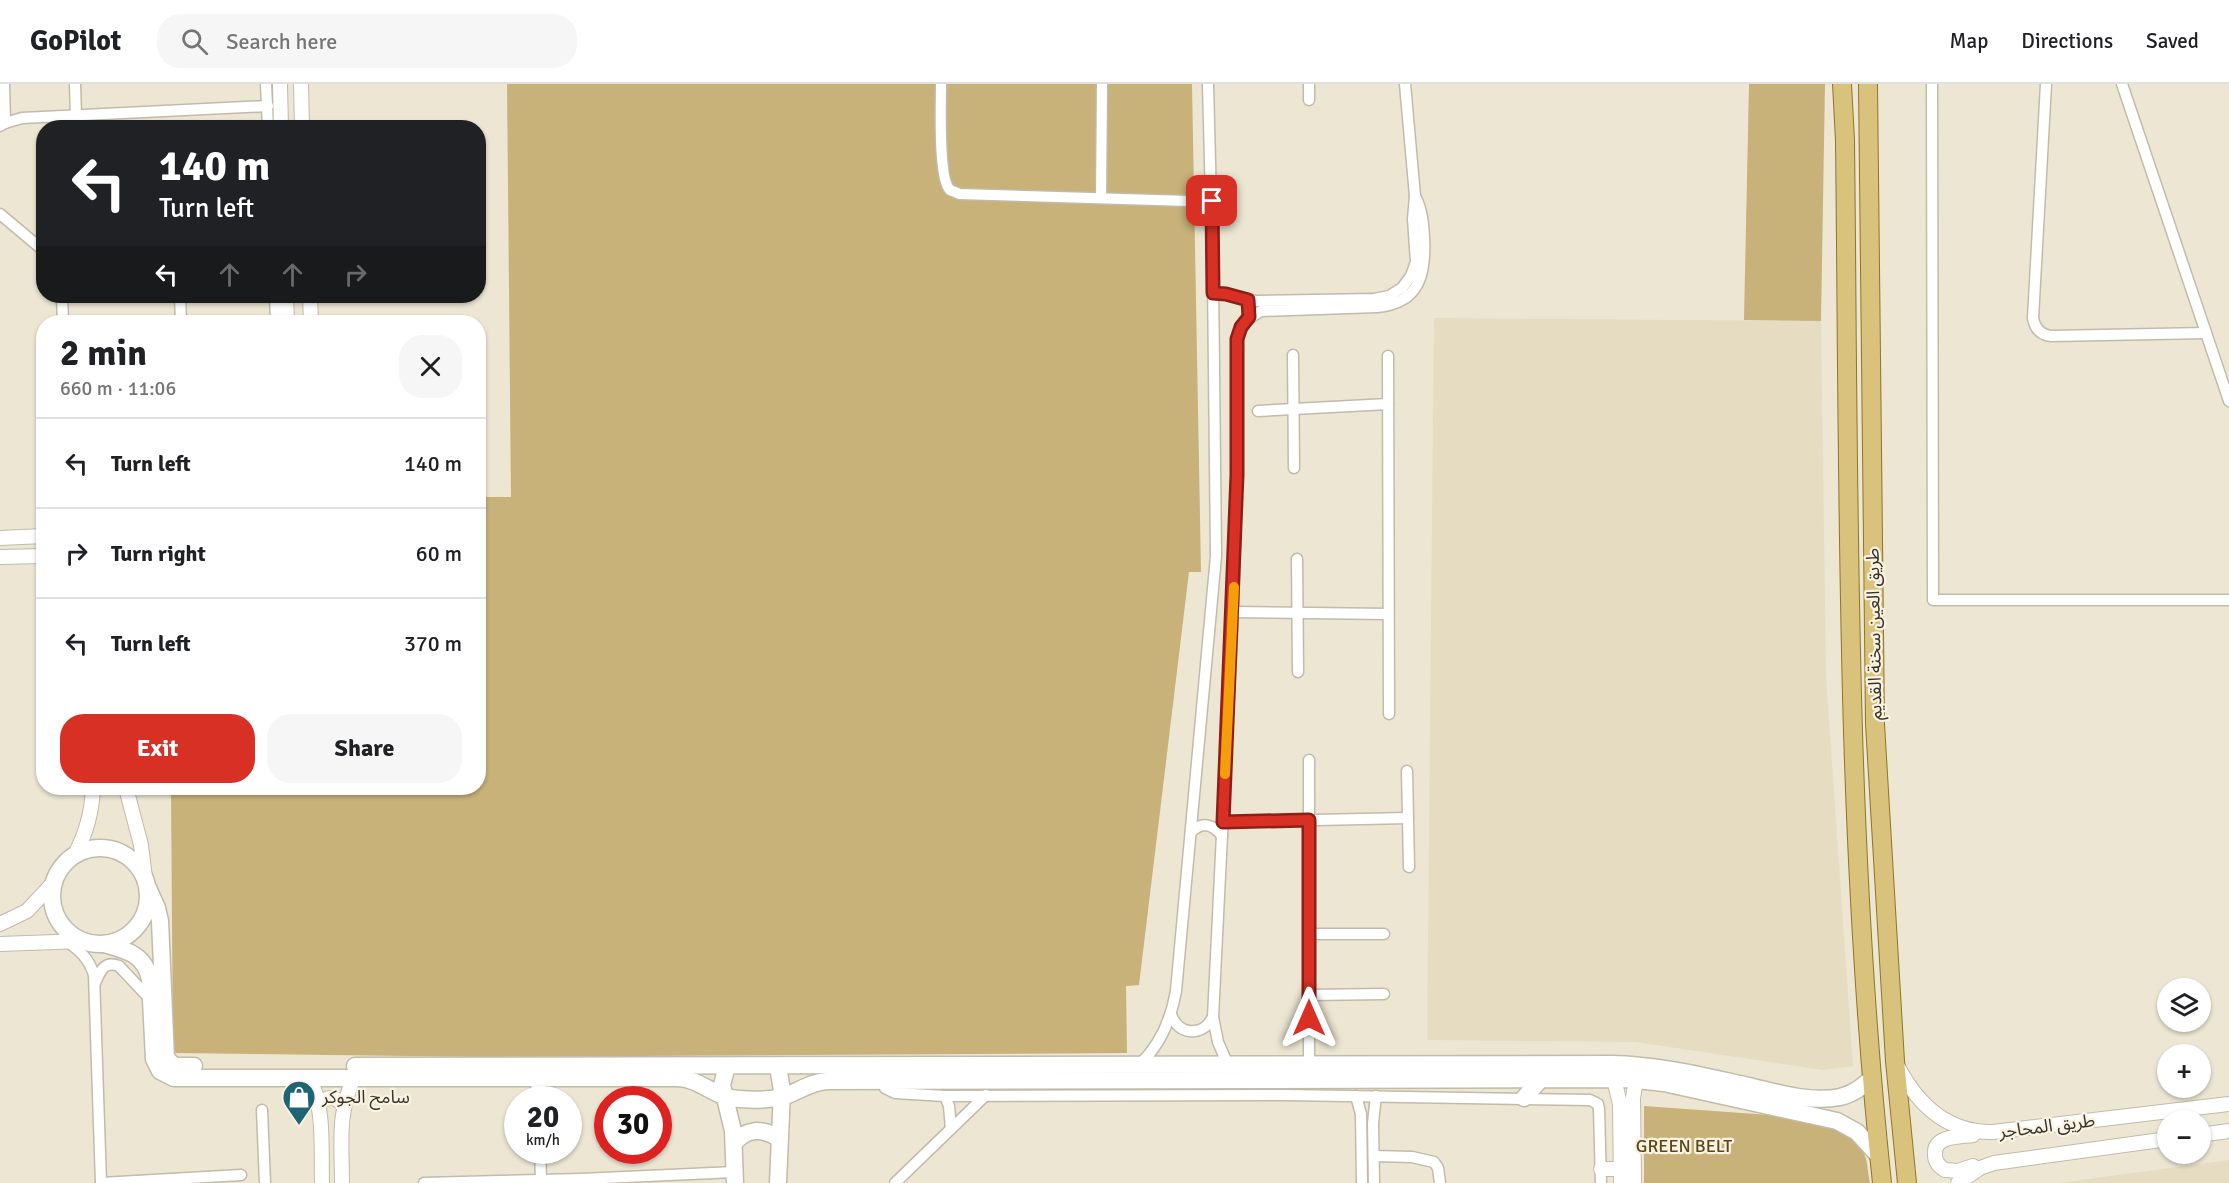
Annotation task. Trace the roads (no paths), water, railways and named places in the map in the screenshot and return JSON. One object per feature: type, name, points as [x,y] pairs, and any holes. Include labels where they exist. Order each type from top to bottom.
[{"type":"main road","name":"طريق العين سخنة القديم","points":[[1842,84],[1845,140],[1853,757],[1872,1078],[1882,1183]]},
{"type":"main road","name":"طريق العين سخنة القديم","points":[[1868,84],[1875,724],[1895,1061],[1907,1183]]},
{"type":"main road","points":[[1872,1078],[1852,1093],[1818,1098],[1794,1096],[1668,1068],[1631,1064],[174,1066],[166,1058],[159,914],[147,883],[131,858],[121,852],[98,847],[75,854],[62,866],[54,882],[52,901],[58,920],[70,934],[83,941],[132,952],[141,959],[149,974],[154,1059],[157,1068],[167,1076],[174,1078],[684,1078],[697,1082],[725,1097],[739,1100],[781,1097],[820,1082],[1636,1080],[1676,1086],[1837,1121],[1865,1139],[1879,1156]]},
{"type":"main road","points":[[104,944],[124,938],[134,931],[141,921],[147,904],[147,883]]},
{"type":"main road","points":[[727,1066],[722,1085],[734,1143],[735,1178]]},
{"type":"main road","points":[[778,1066],[782,1084],[778,1138],[778,1183]]},
{"type":"main road","points":[[1524,1098],[1541,1079]]},
{"type":"main road","points":[[1837,1121],[1848,1110],[1841,1096]]},
{"type":"main road","points":[[734,1143],[740,1136],[756,1130],[778,1138]]},
{"type":"street","points":[[4,84],[3,124],[22,118],[268,106]]},
{"type":"street","points":[[75,84],[76,116]]},
{"type":"street","points":[[266,84],[268,120]]},
{"type":"street","points":[[280,84],[281,120]]},
{"type":"street","points":[[301,84],[309,112],[306,120]]},
{"type":"street","points":[[941,84],[942,165],[951,191],[959,194],[1188,201]]},
{"type":"street","points":[[1101,198],[1102,84]]},
{"type":"street","points":[[1140,1064],[1159,1042],[1176,991],[1216,556],[1208,84]]},
{"type":"street","points":[[1309,84],[1309,100]]},
{"type":"street","points":[[1213,293],[1248,300],[1374,299],[1396,293],[1407,283],[1414,269],[1416,254],[1413,219],[1415,196],[1405,84]]},
{"type":"street","points":[[1932,84],[1933,600],[2229,600]]},
{"type":"street","points":[[2046,84],[2033,318],[2037,329],[2051,336],[2206,333]]},
{"type":"street","points":[[2122,84],[2229,401]]},
{"type":"street","points":[[1228,1065],[1218,1042],[1213,1017],[1233,612],[1237,475],[1237,339],[1241,327],[1249,317],[1268,310],[1384,307],[1405,298],[1420,280],[1425,266],[1422,218],[1415,196]]},
{"type":"street","points":[[2,220],[36,245]]},
{"type":"street","points":[[1248,300],[1249,317]]},
{"type":"street","points":[[1293,355],[1294,468]]},
{"type":"street","points":[[1388,356],[1389,714]]},
{"type":"street","points":[[1258,411],[1388,404]]},
{"type":"street","points":[[0,538],[36,536]]},
{"type":"street","points":[[0,557],[36,556]]},
{"type":"street","points":[[19,557],[36,564]]},
{"type":"street","points":[[1297,559],[1298,672]]},
{"type":"street","points":[[1233,612],[1388,614]]},
{"type":"street","points":[[1309,1065],[1310,760]]},
{"type":"street","points":[[1407,771],[1409,867]]},
{"type":"street","points":[[75,854],[89,822],[92,795]]},
{"type":"street","points":[[128,795],[144,860],[147,883]]},
{"type":"street","points":[[1223,822],[1408,818]]},
{"type":"street","points":[[1191,832],[1198,826],[1208,825],[1216,828],[1222,836]]},
{"type":"street","points":[[0,924],[27,911],[54,882]]},
{"type":"street","points":[[1309,934],[1384,934]]},
{"type":"street","points":[[66,941],[87,959],[94,975],[101,1183],[241,1175]]},
{"type":"street","points":[[0,944],[83,941]]},
{"type":"street","points":[[95,983],[102,968],[115,964],[151,1000]]},
{"type":"street","points":[[1309,995],[1384,994]]},
{"type":"street","points":[[1170,1014],[1179,1027],[1193,1032],[1203,1029],[1213,1017]]},
{"type":"street","name":"طريق المحاجر","points":[[1895,1061],[1913,1091],[1936,1116],[1963,1129],[1993,1132],[2229,1104]]},
{"type":"street","points":[[309,1078],[316,1090],[319,1104],[322,1183]]},
{"type":"street","points":[[342,1183],[341,1119],[343,1105],[354,1078]]},
{"type":"street","points":[[536,1078],[536,1086]]},
{"type":"street","points":[[1614,1079],[1620,1104],[1621,1183]]},
{"type":"street","points":[[1634,1183],[1633,1098],[1636,1080]]},
{"type":"street","points":[[882,1081],[885,1088],[895,1093],[945,1096],[1376,1096],[1590,1100],[1598,1104],[1601,1183]]},
{"type":"street","points":[[895,1183],[986,1095]]},
{"type":"street","points":[[945,1096],[949,1106],[951,1129]]},
{"type":"street","points":[[1356,1096],[1362,1120],[1362,1183]]},
{"type":"street","points":[[1374,1183],[1373,1123],[1376,1096]]},
{"type":"street","points":[[319,1104],[331,1098],[343,1105]]},
{"type":"street","points":[[262,1110],[265,1183]]},
{"type":"street","points":[[2211,1133],[2229,1131]]},
{"type":"street","points":[[1993,1132],[1947,1138],[1937,1145],[1935,1156],[1940,1167],[1952,1172],[1994,1163]]},
{"type":"street","name":"طريق المحاجر","points":[[1958,1183],[1974,1171],[1994,1163],[2157,1141]]},
{"type":"street","points":[[1374,1156],[1412,1157],[1434,1162],[1438,1168],[1440,1183]]},
{"type":"street","points":[[540,1164],[541,1180]]},
{"type":"street","points":[[1601,1168],[1621,1169]]},
{"type":"street","points":[[424,1183],[735,1178]]},
{"type":"place","name":"سامح الجوكر","points":[[299,1126]]},
{"type":"park label","name":"GREEN BELT","points":[[1684,1146]]}]
